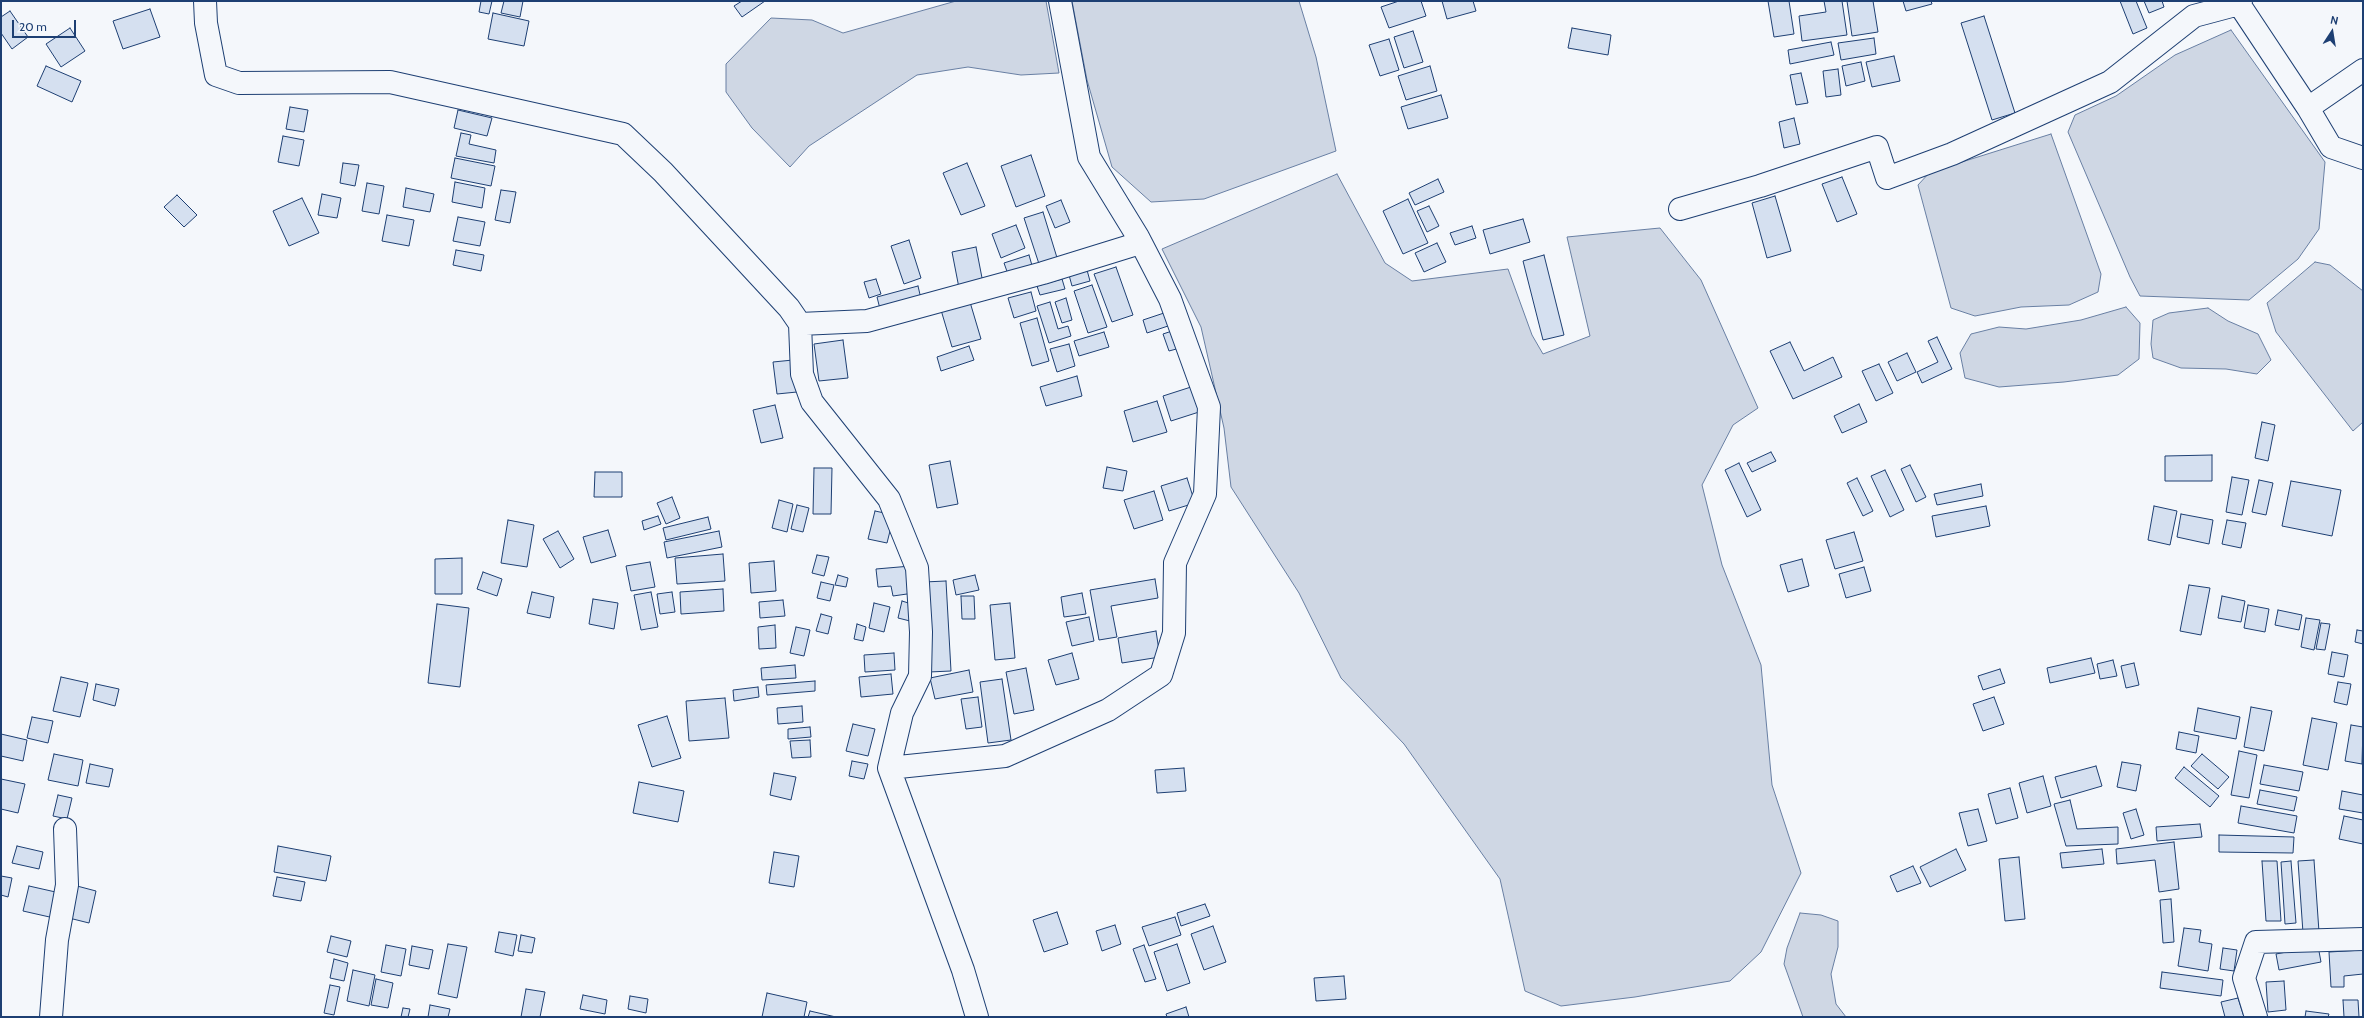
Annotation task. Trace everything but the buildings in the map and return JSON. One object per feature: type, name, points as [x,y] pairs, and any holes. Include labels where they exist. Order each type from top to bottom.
[{"type":"street","points":[[205,1],[206,23],[216,75],[239,83],[390,82],[623,134],[663,172],[783,302],[800,324],[802,374],[812,402],[889,499],[917,568],[921,632],[920,676],[902,713],[889,768],[963,970],[976,1017]]},
{"type":"street","points":[[889,768],[1005,756],[1108,710],[1161,675],[1174,633],[1175,563],[1205,494],[1209,407],[1170,299],[1140,243],[1089,157],[1060,1]]},
{"type":"street","points":[[1680,209],[1760,186],[1877,147],[1887,178],[1945,157],[2110,82],[2194,16],[2240,2],[2308,108],[2330,146],[2363,158]]},
{"type":"street","points":[[2308,108],[2363,70]]},
{"type":"street","points":[[800,324],[867,321],[1043,274],[1140,243]]},
{"type":"street","points":[[51,1017],[57,940],[67,885],[65,829]]},
{"type":"street","points":[[2256,1017],[2244,978],[2256,942],[2363,939]]},
{"type":"shaded area","points":[[956,1],[1046,1],[1059,73],[1021,75],[968,67],[917,75],[809,146],[790,167],[752,128],[726,92],[726,64],[771,18],[812,20],[843,33]]},
{"type":"shaded area","points":[[1072,1],[1299,1],[1316,57],[1336,151],[1204,199],[1151,202],[1112,167],[1087,80]]},
{"type":"shaded area","points":[[2231,30],[2325,162],[2319,229],[2298,259],[2249,300],[2140,296],[2130,277],[2068,132],[2075,115],[2116,96],[2175,55]]},
{"type":"shaded area","points":[[2051,134],[2101,274],[2098,292],[2069,305],[2021,307],[1975,316],[1951,308],[1918,185],[1930,172]]},
{"type":"shaded area","points":[[1337,174],[1385,263],[1412,281],[1508,269],[1532,335],[1543,354],[1590,336],[1567,237],[1660,228],[1701,280],[1758,408],[1733,425],[1702,485],[1722,565],[1761,665],[1772,785],[1801,873],[1761,952],[1730,981],[1635,997],[1561,1006],[1525,991],[1500,879],[1404,744],[1341,678],[1299,593],[1231,487],[1224,428],[1201,327],[1162,249]]},
{"type":"shaded area","points":[[2315,262],[2330,265],[2363,291],[2363,422],[2353,431],[2276,332],[2267,303]]},
{"type":"shaded area","points":[[2126,307],[2140,323],[2139,359],[2118,375],[2064,382],[1999,387],[1965,378],[1960,353],[1971,334],[1999,327],[2026,329],[2081,320]]},
{"type":"shaded area","points":[[2208,308],[2228,321],[2258,334],[2271,360],[2257,374],[2226,369],[2181,368],[2153,358],[2151,344],[2153,320],[2169,313]]},
{"type":"shaded area","points":[[1800,913],[1821,915],[1838,921],[1838,947],[1831,974],[1836,1004],[1846,1017],[1803,1017],[1784,964],[1787,948]]}]
